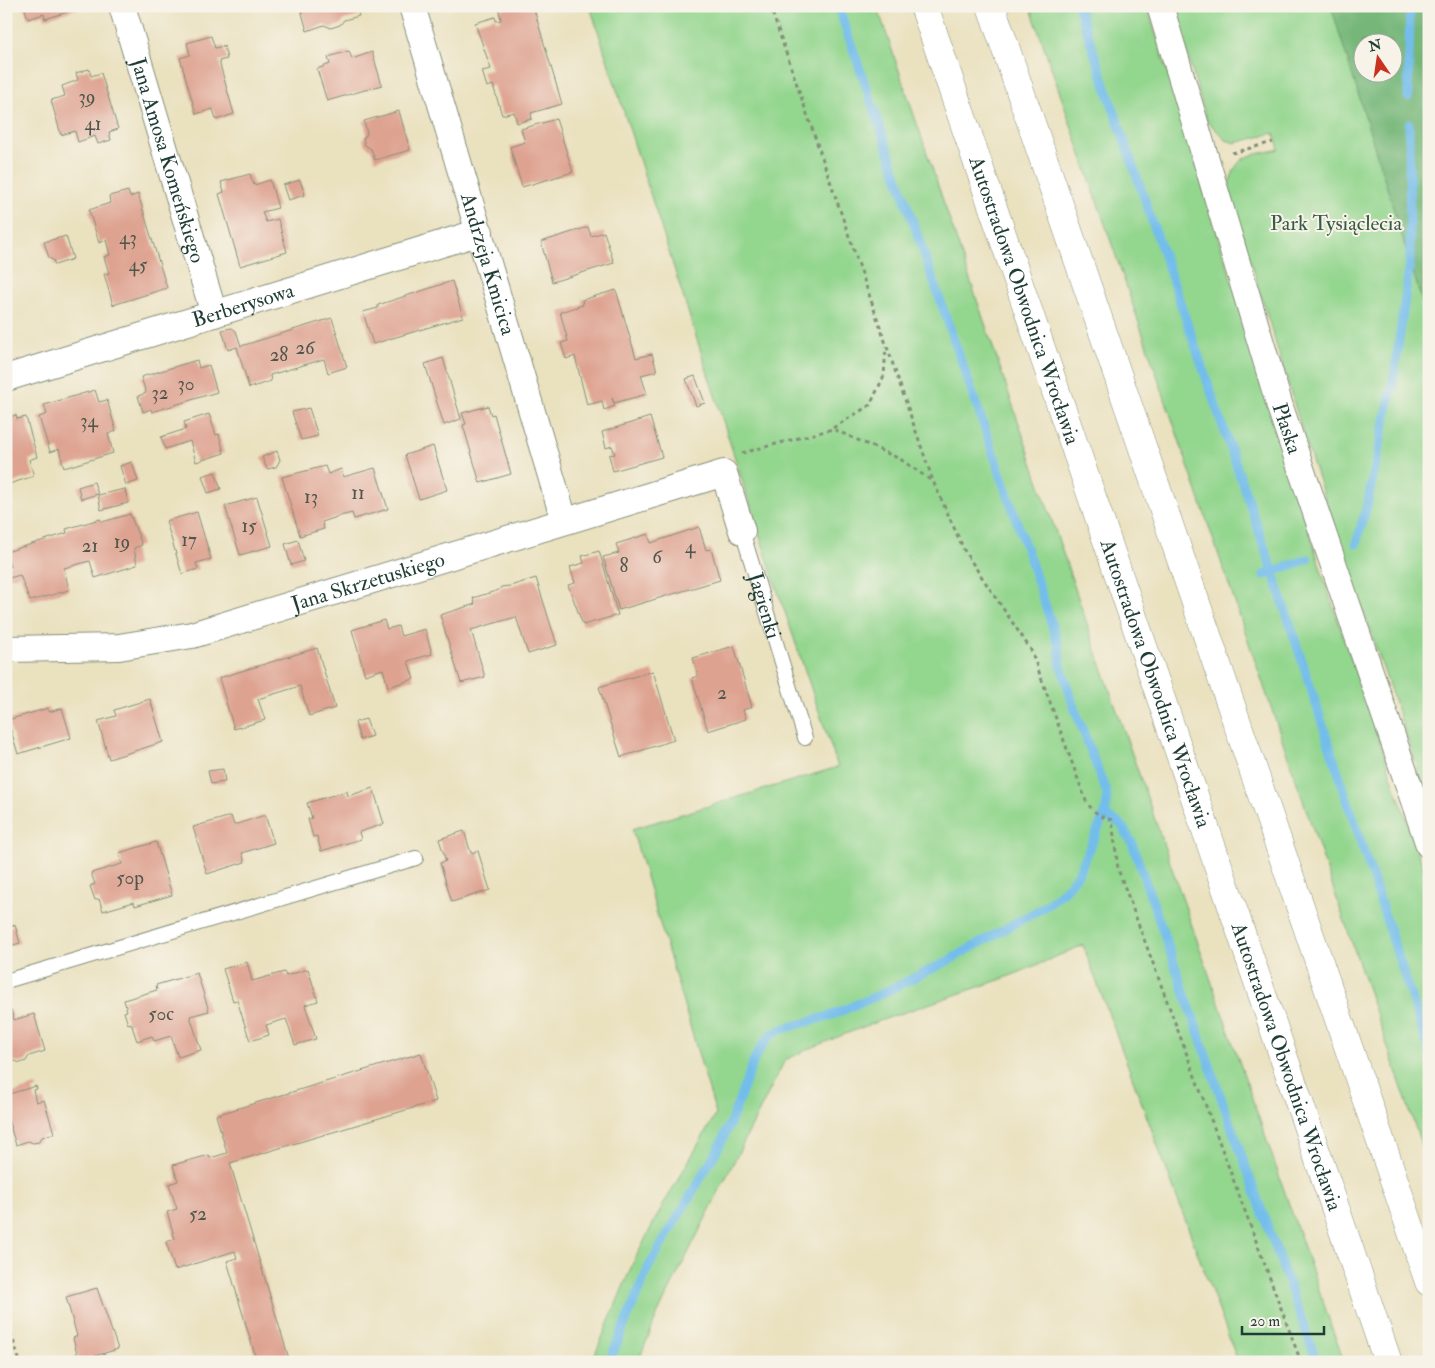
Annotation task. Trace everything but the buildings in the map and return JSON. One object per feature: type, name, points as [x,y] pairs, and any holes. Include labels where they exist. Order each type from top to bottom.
[{"type":"highway","name":"Autostradowa Obwodnica Wrocławia","points":[[924,6],[1388,1362]]},
{"type":"highway","points":[[990,6],[1429,1282]]},
{"type":"street","name":"Jana Amosa Komeńskiego","points":[[122,6],[214,314]]},
{"type":"street","name":"Andrzeja Kmicica","points":[[412,6],[564,520]]},
{"type":"street","name":"Płaska","points":[[1160,6],[1281,410],[1429,846]]},
{"type":"street","name":"Berberysowa","points":[[6,378],[480,232]]},
{"type":"street","name":"Jana Skrzetuskiego","points":[[6,649],[119,647],[192,635],[564,520],[724,473]]},
{"type":"street","name":"Jagienki","points":[[724,473],[742,531]]},
{"type":"lane","name":"Jagienki","points":[[742,531],[805,738]]},
{"type":"lane","points":[[6,981],[416,858]]},
{"type":"path","points":[[770,6],[933,481],[965,552],[1031,650],[1086,801],[1103,818],[1112,820],[1118,870],[1301,1362]]},
{"type":"path","points":[[1205,161],[1273,142]]},
{"type":"path","points":[[724,473],[720,459],[833,429],[870,405],[884,376],[886,344]]},
{"type":"path","points":[[833,429],[900,459],[933,481]]},
{"type":"path","points":[[6,1318],[20,1362]]},
{"type":"green space","points":[[590,6],[877,6],[1100,662],[1344,1362],[1238,1362],[1083,945],[1010,976],[864,1027],[785,1060],[658,1313],[638,1362],[592,1362],[633,1263],[658,1214],[716,1114],[632,829],[838,767],[776,586]]},
{"type":"green space","points":[[1030,6],[1147,6],[1327,589],[1429,885],[1429,1167]]},
{"type":"green space","name":"Park Tysiąclecia","points":[[1173,6],[1429,6],[1429,802],[1308,449],[1228,187],[1236,167],[1245,158],[1279,149],[1274,133],[1235,143],[1226,140],[1207,121]]},
{"type":"green space","points":[[1331,6],[1429,6],[1429,324],[1354,82],[1402,82],[1402,32],[1352,32],[1352,74]]},
{"type":"waterway","points":[[609,1362],[649,1266],[719,1147],[756,1055],[770,1035],[783,1029],[832,1015],[879,995],[946,962],[1044,907],[1063,892],[1078,874],[1106,811],[1107,794],[1074,707],[1060,663],[1059,647],[1032,565],[838,6]]},
{"type":"waterway","points":[[1078,6],[1273,572],[1429,1051]]},
{"type":"waterway","points":[[1408,97],[1410,6]]},
{"type":"waterway","points":[[1356,544],[1367,505],[1393,383],[1410,262],[1409,124]]},
{"type":"waterway","points":[[1264,575],[1308,559]]},
{"type":"waterway","points":[[1104,815],[1121,824],[1132,843],[1230,1123],[1317,1362]]}]
